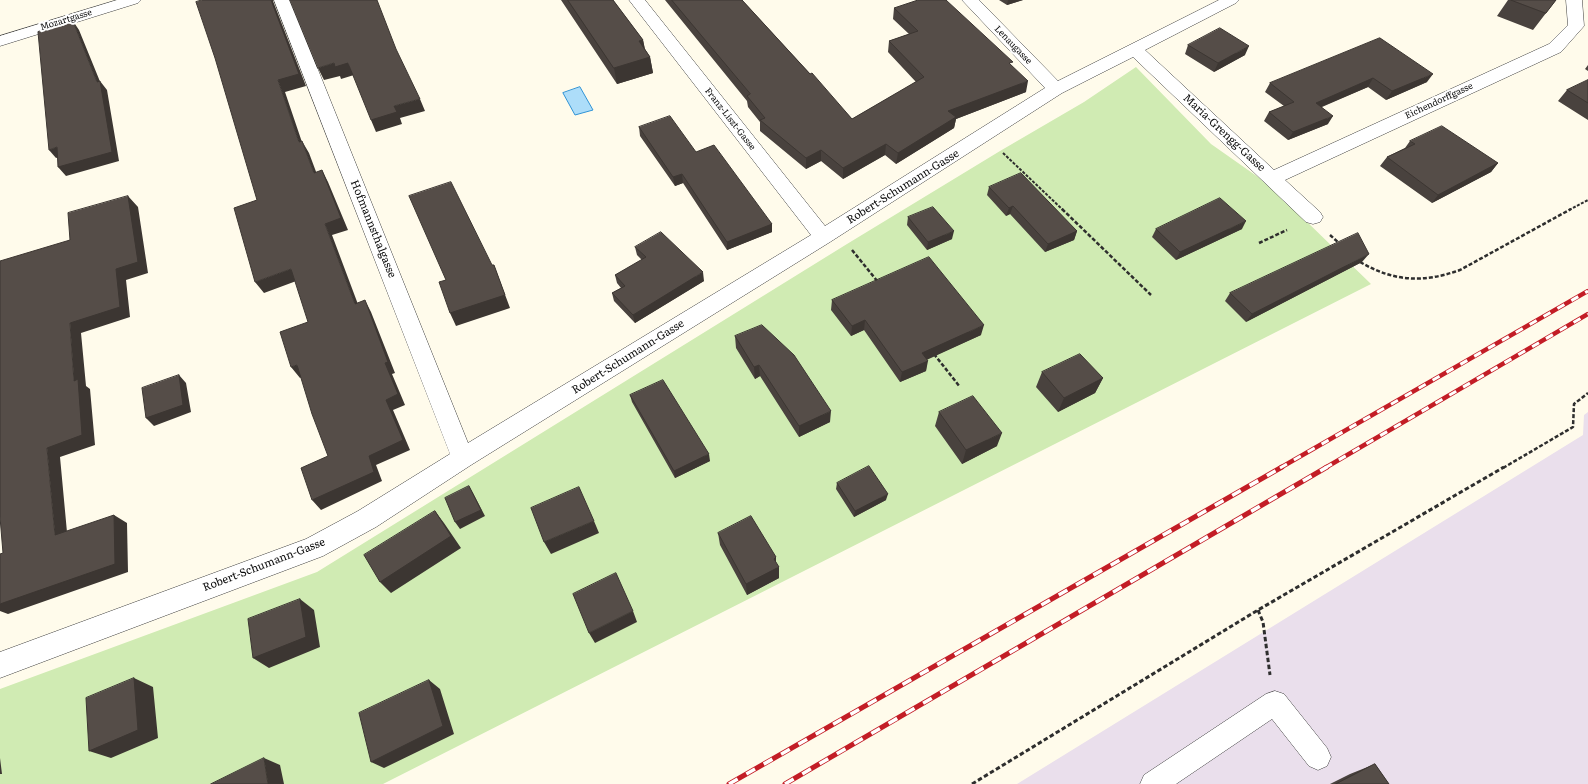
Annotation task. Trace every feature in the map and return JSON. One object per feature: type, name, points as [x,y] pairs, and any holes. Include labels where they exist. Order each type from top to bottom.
[{"type":"street","name":"Mozartgasse","points":[[0,41],[133,0]]},
{"type":"street","name":"Hofmannsthalgasse","points":[[282,0],[463,458]]},
{"type":"street","name":"Franz-Liszt-Gasse","points":[[637,0],[830,233]]},
{"type":"street","name":"Lenaugasse","points":[[970,0],[1056,89]]},
{"type":"street","name":"Robert-Schumann-Gasse","points":[[0,665],[314,548],[367,520],[463,458],[830,233],[1056,89],[1231,0]]},
{"type":"street","name":"Eichendorffgasse","points":[[1273,178],[1554,48],[1576,26],[1574,0]]},
{"type":"street","name":"Maria-Grengg-Gasse","points":[[1135,50],[1313,217]]},
{"type":"lane","points":[[1153,784],[1275,703],[1318,757]]},
{"type":"path","points":[[984,135],[1151,295]]},
{"type":"path","points":[[1354,258],[1374,271],[1391,277],[1412,279],[1447,276],[1588,200]]},
{"type":"path","points":[[1313,217],[1344,248]]},
{"type":"path","points":[[830,233],[881,287]]},
{"type":"path","points":[[931,350],[960,387]]},
{"type":"path","points":[[972,784],[1258,610],[1573,427],[1574,404],[1588,393]]},
{"type":"path","points":[[1258,610],[1263,622],[1268,663]]},
{"type":"shaded area","points":[[1588,412],[1588,784],[1017,784],[1583,435],[1584,415]]},
{"type":"green space","points":[[1136,67],[1211,144],[1268,184],[1371,284],[383,784],[0,784],[0,689],[317,572],[847,244],[1084,102]]},
{"type":"water","points":[[580,87],[593,110],[575,115],[563,93]]},
{"type":"building","points":[[202,0],[271,0],[299,74],[278,80],[299,142],[302,141],[314,173],[322,170],[341,218],[325,224],[355,304],[365,300],[388,362],[385,363],[398,394],[386,400],[403,440],[369,456],[374,472],[312,500],[301,468],[328,456],[312,414],[297,365],[291,367],[280,332],[308,322],[291,269],[255,282],[234,208],[257,200],[215,58],[196,2]]},
{"type":"building","points":[[290,0],[377,0],[396,49],[420,99],[394,106],[397,112],[371,120],[348,63],[335,67],[334,63],[318,68]]},
{"type":"building","points":[[568,0],[613,0],[643,40],[639,41],[650,57],[614,68]]},
{"type":"building","points":[[672,0],[742,0],[810,74],[812,73],[852,119],[924,77],[889,41],[918,31],[894,8],[918,0],[946,0],[1013,62],[1009,63],[1028,81],[948,111],[956,117],[898,153],[886,144],[843,168],[821,150],[806,158],[760,120],[765,118],[747,96],[750,94]]},
{"type":"building","points":[[1511,0],[1556,0],[1546,13]]},
{"type":"building","points":[[73,21],[97,82],[100,81],[112,152],[58,167],[57,147],[49,150],[38,32]]},
{"type":"building","points":[[1220,28],[1249,46],[1218,63],[1188,45]]},
{"type":"building","points":[[1380,38],[1433,74],[1392,91],[1373,78],[1316,103],[1333,116],[1293,132],[1269,112],[1294,102],[1270,83]]},
{"type":"building","points":[[1588,80],[1588,103],[1567,90]]},
{"type":"building","points":[[670,116],[696,152],[714,145],[772,224],[727,242],[682,174],[673,177],[639,127]]},
{"type":"building","points":[[1442,126],[1498,163],[1438,195],[1387,157],[1415,144],[1410,141]]},
{"type":"building","points":[[1021,173],[1077,231],[1048,244],[1013,206],[1009,208],[989,187]]},
{"type":"building","points":[[451,182],[492,265],[494,265],[505,295],[450,313],[439,282],[446,280],[409,196]]},
{"type":"building","points":[[128,196],[138,262],[116,269],[120,307],[70,323],[74,381],[78,379],[82,435],[47,448],[55,535],[114,515],[115,564],[0,604],[0,554],[3,553],[0,517],[0,261],[70,240],[68,213]]},
{"type":"building","points":[[1220,198],[1246,221],[1180,252],[1156,229]]},
{"type":"building","points":[[933,207],[954,231],[928,242],[908,217]]},
{"type":"building","points":[[661,232],[703,272],[633,315],[612,293],[625,286],[615,275],[646,257],[635,247]]},
{"type":"building","points":[[1358,233],[1369,254],[1252,314],[1230,293]]},
{"type":"building","points":[[929,257],[984,325],[922,353],[928,361],[902,372],[865,320],[852,326],[832,300]]},
{"type":"building","points":[[762,325],[794,355],[831,411],[799,426],[759,365],[754,367],[735,336]]},
{"type":"building","points":[[1080,354],[1103,378],[1064,398],[1042,372]]},
{"type":"building","points":[[179,375],[183,405],[146,418],[142,388]]},
{"type":"building","points":[[663,380],[709,454],[674,471],[630,395]]},
{"type":"building","points":[[973,396],[1002,433],[966,450],[939,412]]},
{"type":"building","points":[[869,466],[888,494],[855,511],[837,483]]},
{"type":"building","points":[[469,486],[481,510],[455,522],[445,498]]},
{"type":"building","points":[[579,487],[594,521],[544,542],[531,508]]},
{"type":"building","points":[[435,511],[451,536],[380,582],[364,555]]},
{"type":"building","points":[[751,516],[776,557],[774,559],[779,567],[746,584],[718,533]]},
{"type":"building","points":[[616,573],[633,611],[589,633],[573,594]]},
{"type":"building","points":[[300,599],[306,637],[253,658],[248,619]]},
{"type":"building","points":[[134,678],[138,730],[89,751],[86,698]]},
{"type":"building","points":[[429,680],[443,726],[371,762],[359,713]]},
{"type":"building","points":[[264,758],[268,784],[211,784]]},
{"type":"building","points":[[1375,764],[1389,784],[1336,784]]},
{"type":"railway","points":[[1280,468],[1588,291]]},
{"type":"railway","points":[[1325,468],[1588,314]]},
{"type":"railway","points":[[729,784],[1282,467]]},
{"type":"railway","points":[[785,784],[1327,467]]}]
